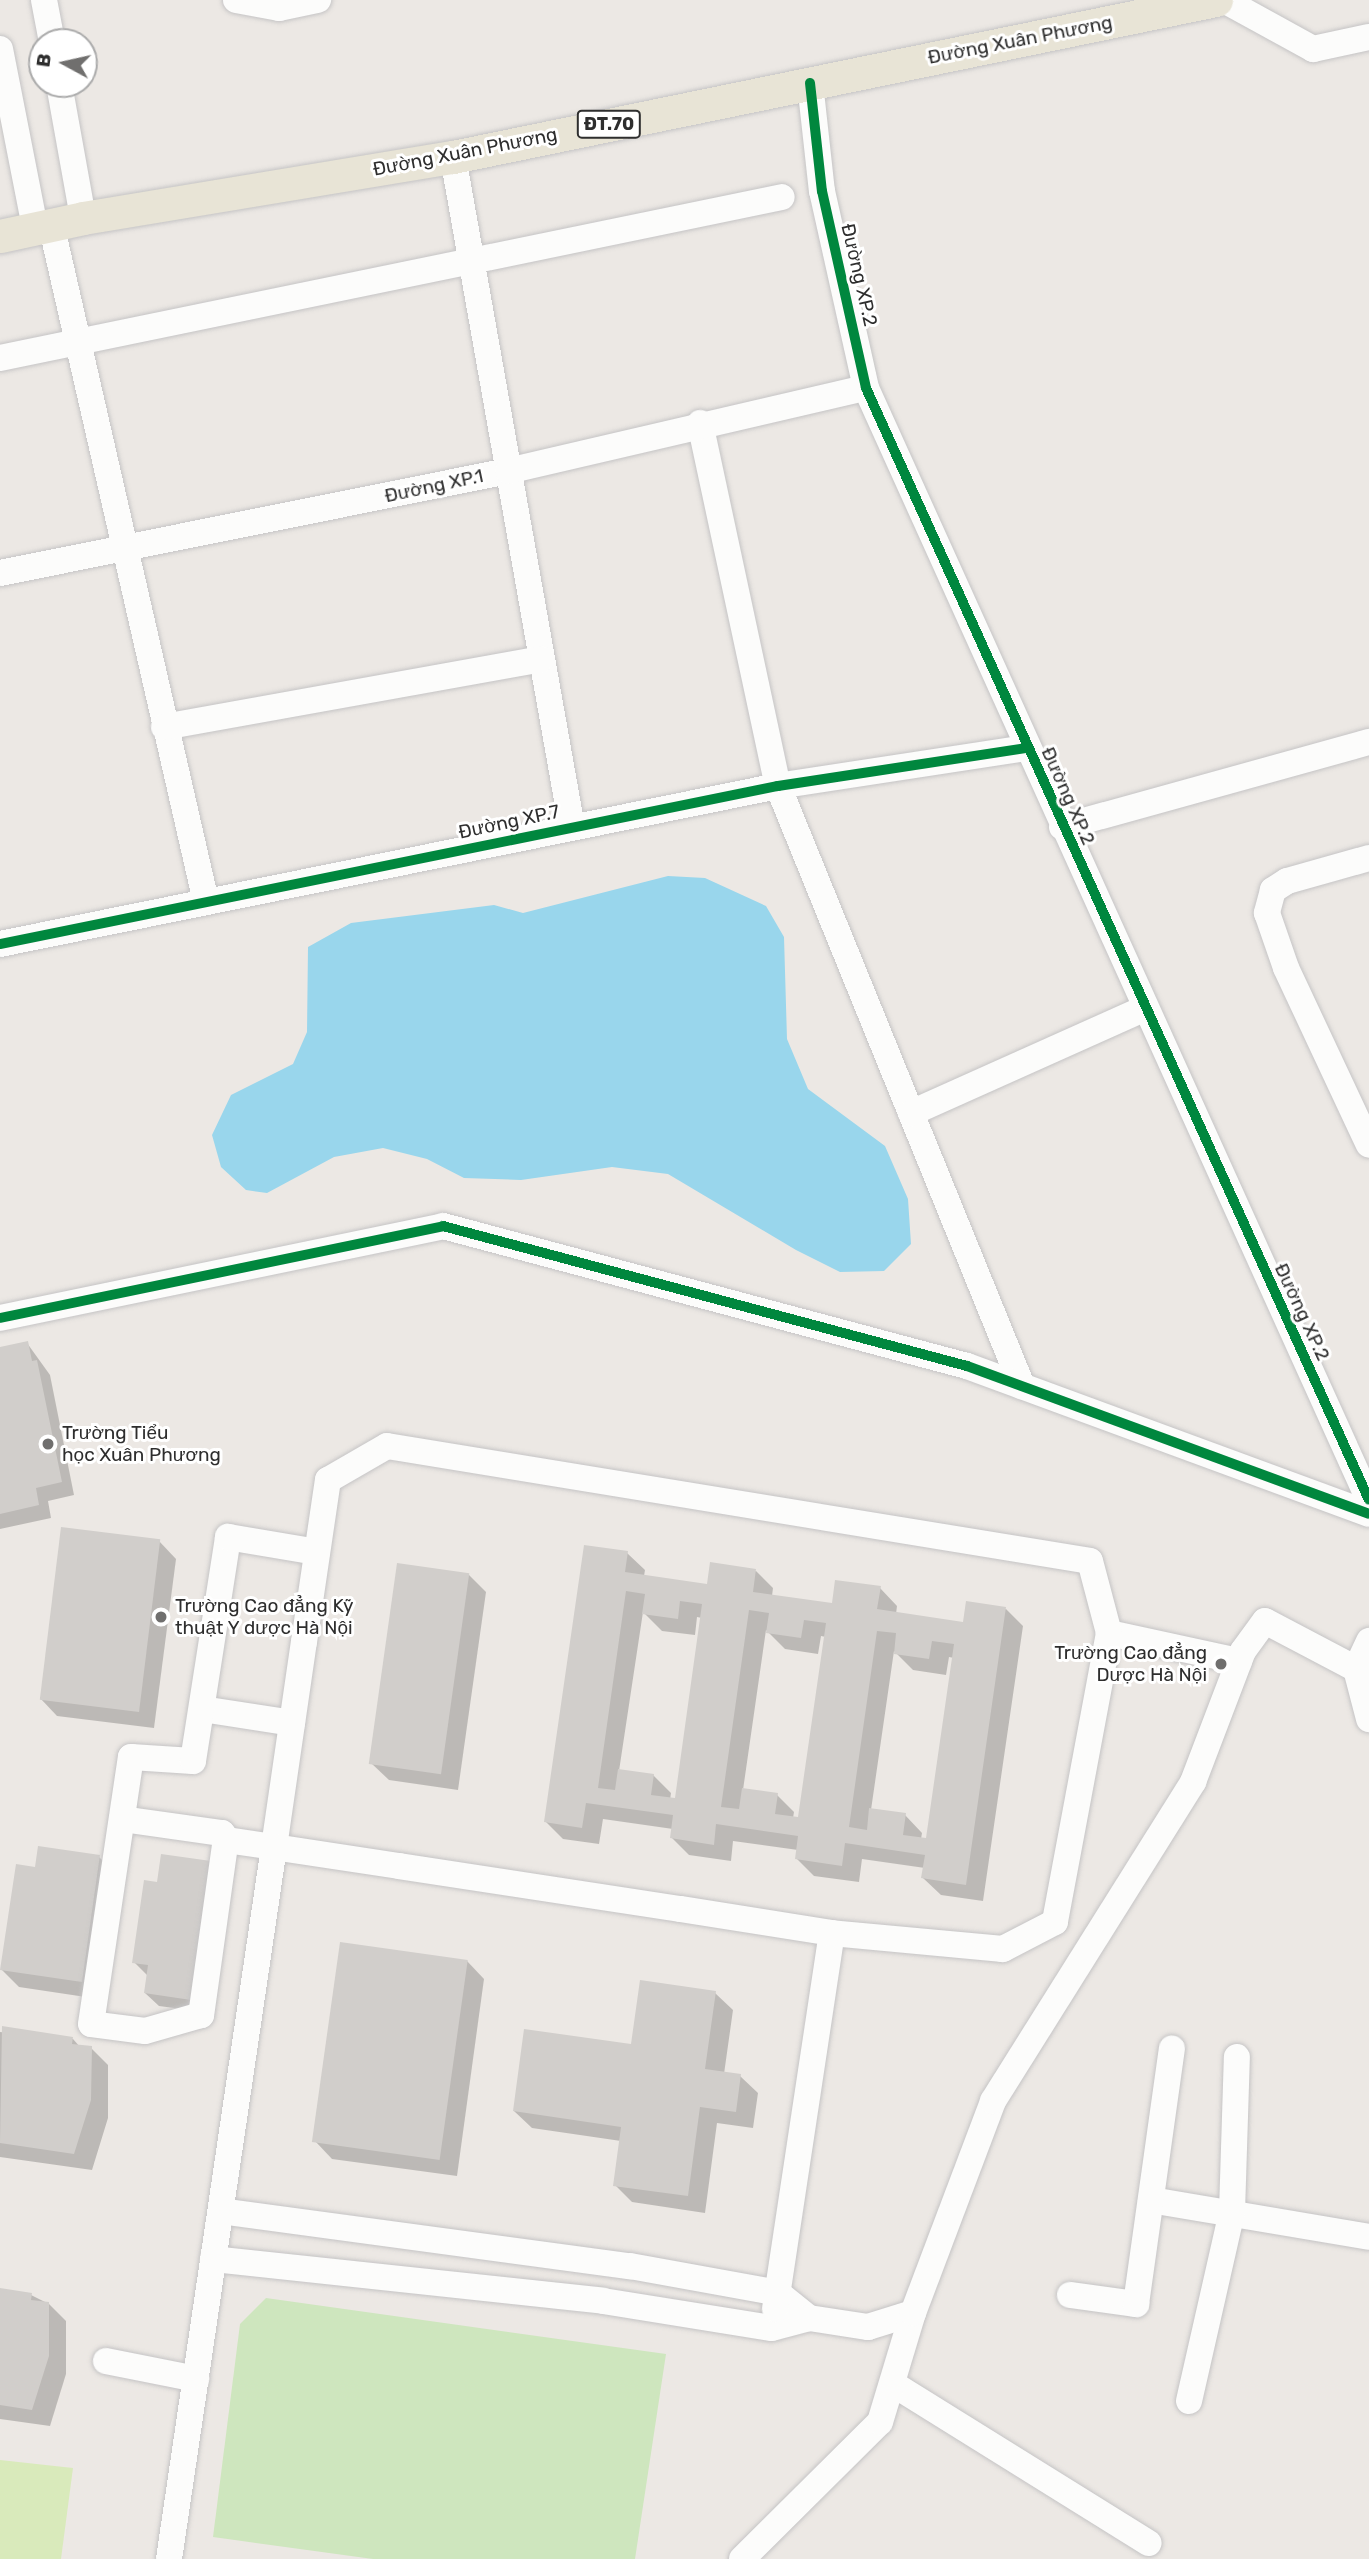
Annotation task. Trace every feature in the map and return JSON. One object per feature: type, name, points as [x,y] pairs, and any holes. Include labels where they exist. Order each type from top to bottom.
[{"type":"main road","name":"Đường Xuân Phương","points":[[0,236],[56,223],[453,157],[810,83],[1160,6],[1216,0]]},
{"type":"street","points":[[44,0],[49,28]]},
{"type":"street","points":[[236,0],[279,8],[318,0]]},
{"type":"street","points":[[1224,0],[1314,49],[1369,37]]},
{"type":"street","points":[[0,49],[56,223],[77,344],[122,550],[206,902]]},
{"type":"street","name":"Đường XP.2","points":[[810,83],[822,191],[866,388],[1143,1009],[1369,1500]]},
{"type":"street","points":[[56,223],[59,98]]},
{"type":"street","points":[[453,157],[572,828]]},
{"type":"street","points":[[0,358],[471,264],[782,197]]},
{"type":"street","name":"Đường XP.1","points":[[0,573],[508,471],[700,423],[866,388]]},
{"type":"street","points":[[700,423],[778,786],[1022,1386]]},
{"type":"street","points":[[164,727],[541,659]]},
{"type":"street","points":[[1062,827],[1369,742]]},
{"type":"street","name":"Đường XP.7","points":[[0,944],[778,786],[1027,748]]},
{"type":"street","points":[[1369,858],[1287,881],[1273,890],[1266,913],[1286,968],[1369,1145]]},
{"type":"street","points":[[911,1113],[1143,1009]]},
{"type":"street","points":[[0,1318],[443,1226],[967,1366],[1369,1514]]},
{"type":"street","points":[[169,2559],[221,2211],[274,1847],[292,1723],[317,1552],[328,1480],[387,1446],[1090,1561],[1109,1633],[1055,1922],[1003,1950],[832,1933],[274,1847],[226,1840]]},
{"type":"street","points":[[122,1819],[222,1833],[226,1840],[201,2015],[145,2031],[91,2024],[131,1757],[193,1762],[228,1537],[317,1552]]},
{"type":"street","points":[[752,2556],[880,2422],[913,2313],[993,2101],[1193,1782],[1228,1658],[1265,1621],[1356,1669]]},
{"type":"street","points":[[1109,1633],[1228,1658]]},
{"type":"street","points":[[1369,1641],[1356,1669],[1369,1719]]},
{"type":"street","points":[[202,1709],[292,1723]]},
{"type":"street","points":[[772,2328],[832,1933]]},
{"type":"street","points":[[1070,2295],[1136,2304],[1172,2049]]},
{"type":"street","points":[[1189,2401],[1232,2213],[1237,2057]]},
{"type":"street","points":[[1151,2200],[1369,2237]]},
{"type":"street","points":[[221,2211],[630,2266],[778,2293],[809,2318]]},
{"type":"street","points":[[213,2259],[603,2301],[772,2328],[809,2318],[867,2327],[913,2313]]},
{"type":"street","points":[[106,2361],[196,2378]]},
{"type":"street","points":[[893,2384],[1148,2543]]},
{"type":"green space","points":[[266,2298],[666,2354],[635,2559],[373,2559],[213,2537],[240,2324]]},
{"type":"green space","points":[[0,2460],[73,2468],[61,2559],[0,2559]]},
{"type":"water","points":[[668,876],[705,878],[766,906],[784,937],[787,1039],[808,1089],[885,1146],[908,1199],[911,1244],[884,1271],[840,1272],[796,1250],[668,1174],[612,1167],[521,1180],[464,1178],[427,1159],[383,1148],[334,1157],[267,1193],[246,1190],[221,1167],[212,1135],[231,1095],[293,1064],[307,1032],[308,947],[351,923],[494,905],[523,913]]},
{"type":"building","points":[[28,1341],[32,1361],[37,1360],[62,1482],[36,1488],[39,1505],[0,1514],[0,1347]]},
{"type":"building","points":[[61,1527],[160,1539],[139,1712],[40,1700]]},
{"type":"building","points":[[584,1545],[628,1551],[625,1572],[707,1584],[710,1562],[756,1569],[753,1592],[832,1603],[835,1580],[881,1586],[877,1609],[963,1622],[966,1601],[1006,1607],[966,1885],[921,1878],[925,1855],[845,1843],[842,1866],[795,1859],[798,1836],[716,1824],[714,1845],[670,1838],[673,1815],[586,1803],[582,1828],[544,1822]],"holes":[[[626,1591],[645,1594],[642,1614],[678,1619],[680,1601],[702,1604],[675,1798],[651,1795],[654,1774],[618,1769],[615,1790],[598,1788]],[[749,1610],[769,1613],[766,1633],[801,1638],[804,1620],[826,1623],[798,1817],[775,1814],[778,1793],[742,1788],[739,1809],[721,1807]],[[877,1631],[896,1633],[894,1654],[929,1659],[932,1641],[954,1644],[926,1838],[903,1835],[906,1813],[869,1808],[867,1830],[849,1827]]]},
{"type":"building","points":[[397,1563],[469,1573],[441,1774],[369,1764]]},
{"type":"building","points":[[38,1846],[100,1855],[82,1982],[0,1970],[16,1864],[35,1867]]},
{"type":"building","points":[[161,1854],[211,1861],[191,2000],[144,1993],[148,1965],[132,1963],[144,1880],[157,1882]]},
{"type":"building","points":[[340,1942],[468,1960],[440,2160],[312,2142]]},
{"type":"building","points":[[640,1980],[716,1991],[705,2069],[741,2074],[736,2112],[700,2107],[688,2196],[613,2186],[621,2127],[513,2111],[524,2029],[631,2044]]},
{"type":"building","points":[[2,2026],[73,2037],[72,2044],[92,2046],[91,2100],[74,2154],[0,2143]]},
{"type":"building","points":[[0,2288],[32,2293],[31,2300],[49,2302],[49,2356],[32,2410],[0,2405]]},
{"type":"cycle path","points":[[810,83],[822,191],[866,388],[1369,1500]]},
{"type":"cycle path","points":[[0,944],[778,786],[1027,748]]},
{"type":"cycle path","points":[[0,1318],[443,1226],[967,1366],[1369,1514]]},
{"type":"place","name":"Trường Tiểu học Xuân Phương","points":[[48,1444]]},
{"type":"place","name":"Trường Cao đẳng Kỹ thuật Y dược Hà Nội","points":[[161,1617]]},
{"type":"place","name":"Trường Cao đẳng Dược Hà Nội","points":[[1221,1664]]}]
